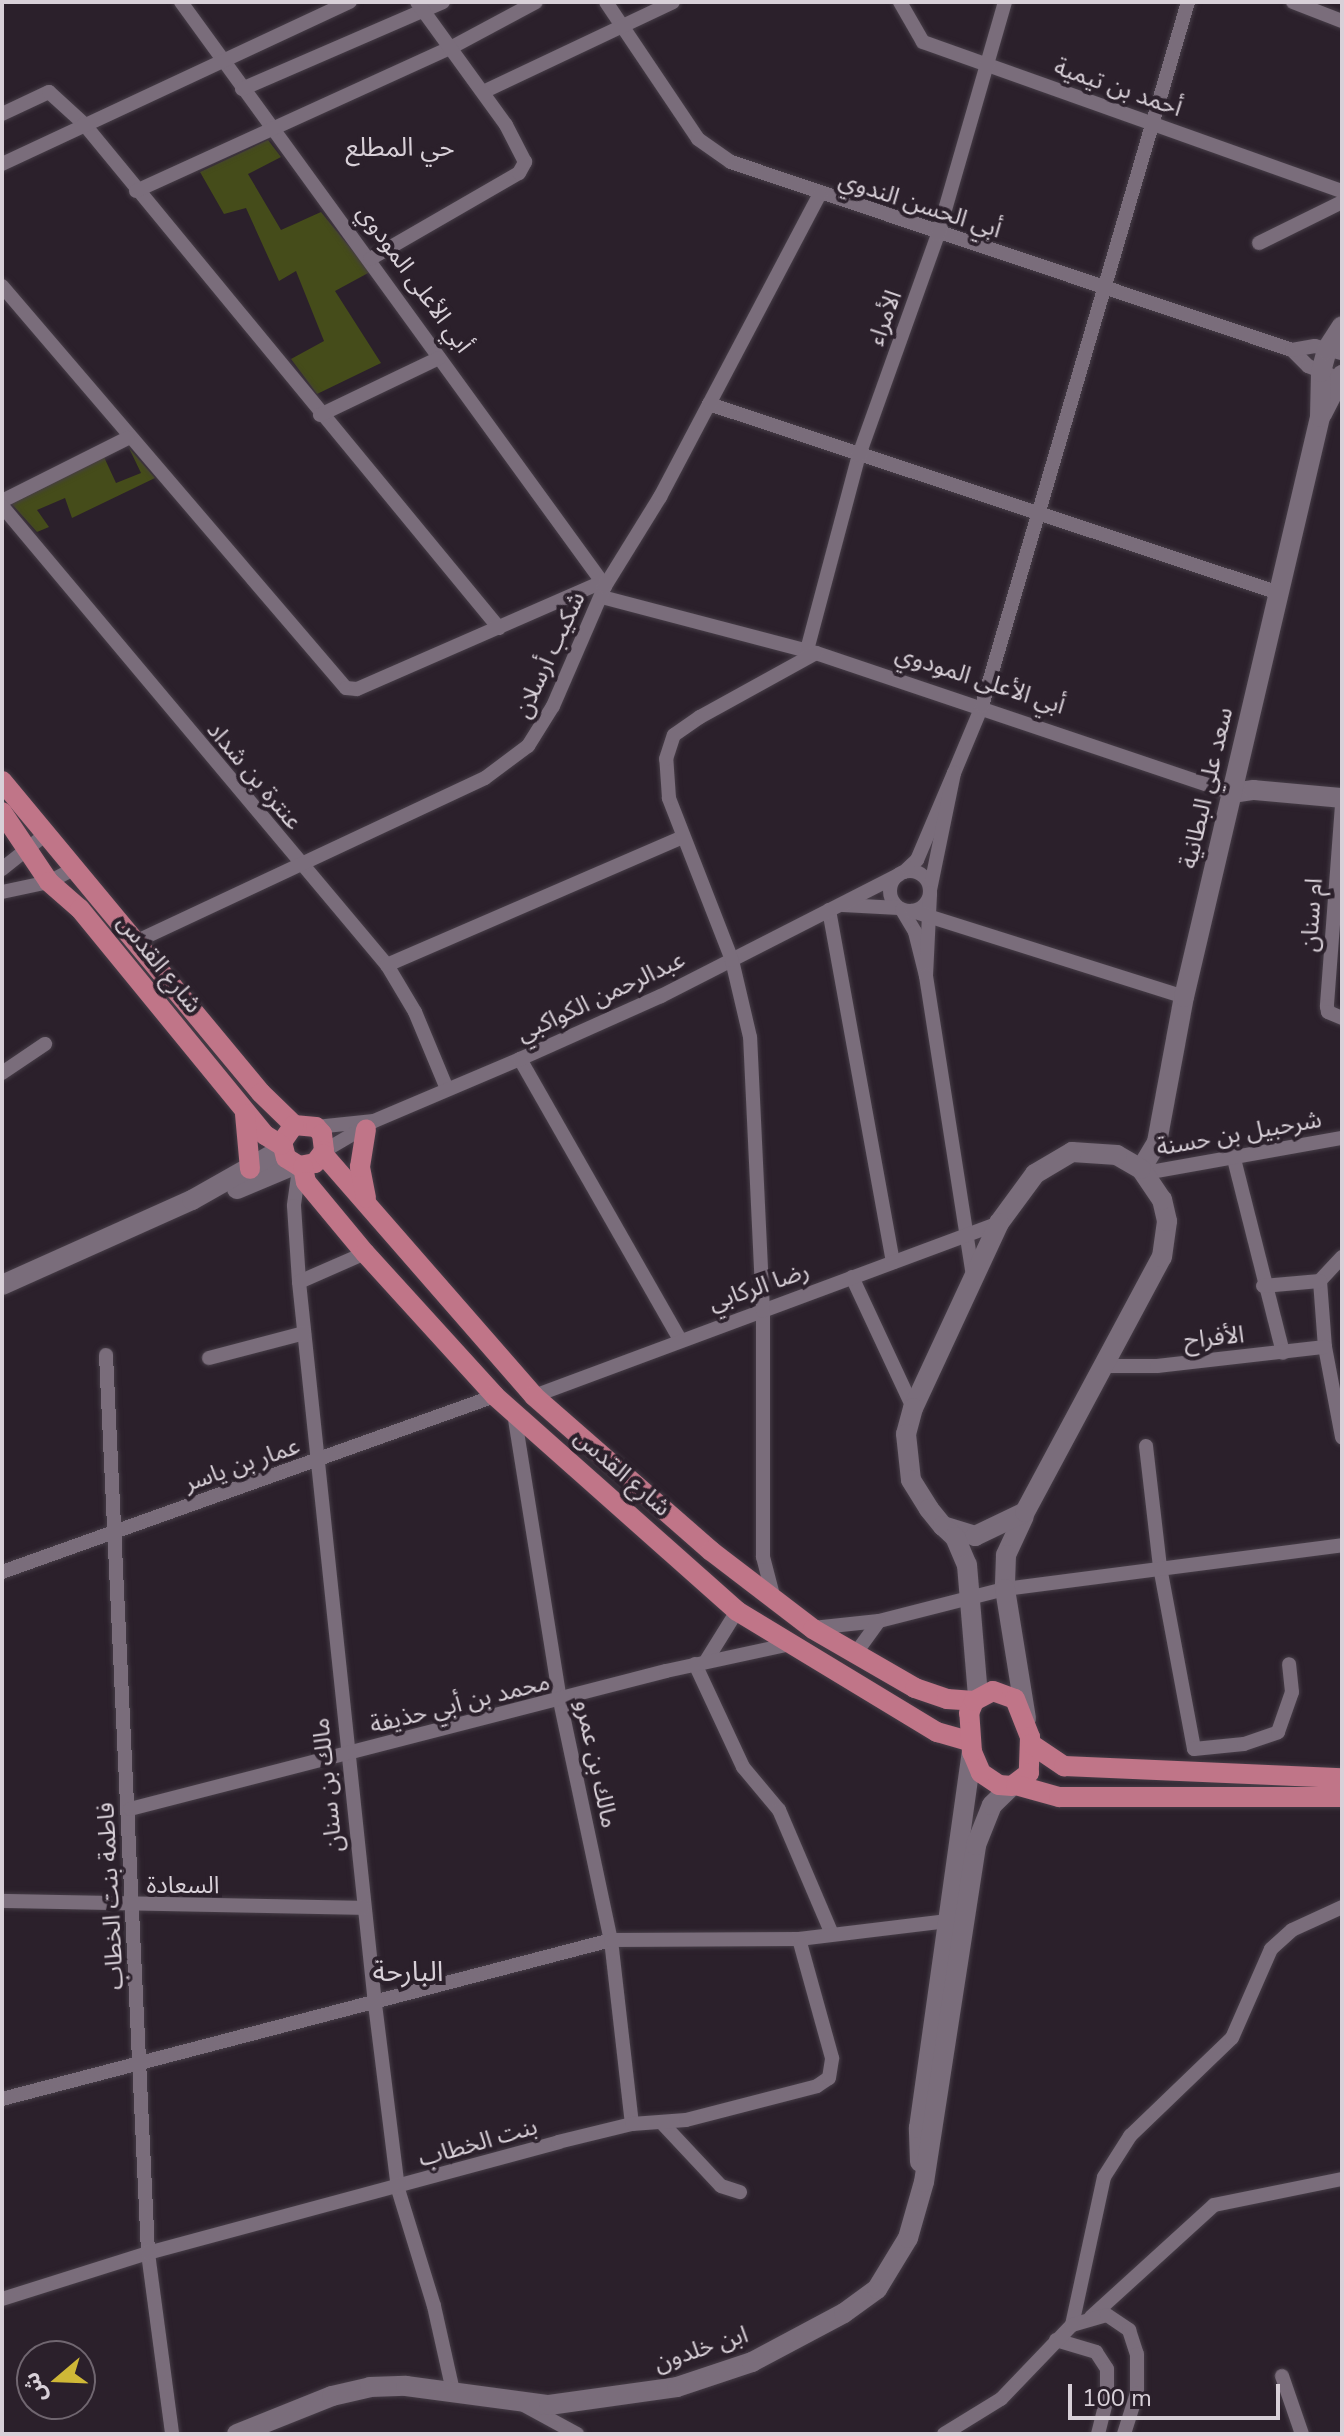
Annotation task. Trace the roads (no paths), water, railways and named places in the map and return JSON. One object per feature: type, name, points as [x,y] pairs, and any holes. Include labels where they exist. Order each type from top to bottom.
[{"type":"main road","name":"سعد علي البطانية","points":[[1143,1171],[1157,1142],[1184,997],[1320,417],[1336,376],[1334,351],[1342,326]]},
{"type":"main road","points":[[2,781],[261,1093],[294,1125],[316,1127],[324,1153],[534,1396],[775,1603],[813,1629],[934,1696],[976,1699],[993,1691],[1009,1694],[1026,1718]]},
{"type":"main road","name":"أبي الأعلى المودوي","points":[[1232,793],[1254,790],[1342,798]]},
{"type":"main road","name":"شارع القدس","points":[[2,812],[25,852],[49,882],[80,909],[265,1135],[292,1159],[306,1182],[365,1253],[495,1396],[737,1611],[786,1645],[945,1736],[972,1747]]},
{"type":"main road","points":[[244,1110],[250,1169]]},
{"type":"main road","points":[[292,1159],[294,1125]]},
{"type":"main road","points":[[368,1206],[360,1167],[370,1125]]},
{"type":"main road","points":[[1072,1152],[1117,1155],[1143,1171],[1162,1200],[1166,1242],[1107,1366],[1025,1512],[1006,1555],[1005,1589],[1031,1744],[1029,1773],[1014,1785],[985,1819],[955,1920],[972,1747],[969,1713],[976,1699],[970,1595],[961,1548],[943,1526],[908,1469],[906,1434],[913,1408],[999,1223],[1035,1174],[1072,1152]]},
{"type":"main road","points":[[2,1285],[192,1200],[250,1169],[324,1153]]},
{"type":"main road","points":[[192,1200],[210,1200],[292,1159]]},
{"type":"main road","points":[[943,1526],[975,1536],[1025,1512]]},
{"type":"main road","points":[[1031,1744],[1064,1766],[1342,1778]]},
{"type":"main road","points":[[972,1747],[981,1773],[999,1785],[1014,1785],[1059,1797],[1342,1797]]},
{"type":"main road","points":[[1114,1795],[1118,1770]]},
{"type":"main road","name":"ابن خلدون","points":[[237,2434],[332,2396],[406,2386],[549,2405],[628,2398],[706,2379],[797,2340],[860,2303],[889,2276],[908,2238],[924,2182],[955,1920]]},
{"type":"main road","name":"ابن خلدون","points":[[273,2434],[338,2406],[406,2386]]},
{"type":"street","name":"أبي الأعلى المودوي","points":[[181,2],[269,128],[370,259],[603,588],[982,706],[1232,793]]},
{"type":"street","points":[[2,164],[350,2]]},
{"type":"street","points":[[242,89],[420,7],[443,2]]},
{"type":"street","points":[[136,191],[452,47],[536,2]]},
{"type":"street","name":"أبي الحسن الندوي","points":[[606,2],[705,147],[819,195],[1292,350],[1336,376]]},
{"type":"street","points":[[483,92],[673,2]]},
{"type":"street","name":"أحمد بن تيمية","points":[[900,2],[923,42],[986,67],[1152,122],[1342,191]]},
{"type":"street","name":"الأمراء","points":[[812,652],[859,455],[938,234],[1005,2]]},
{"type":"street","points":[[973,1278],[926,976],[915,932],[905,910],[890,892],[901,873],[917,860],[982,706],[1035,513],[1108,289],[1152,122],[1188,2]]},
{"type":"street","points":[[1293,2],[1342,21]]},
{"type":"street","points":[[370,259],[521,170],[524,153],[452,47],[420,7]]},
{"type":"street","points":[[2,114],[49,92],[84,124],[320,415],[499,628]]},
{"type":"street","name":"شكيب أرسلان","points":[[137,941],[514,760],[541,731],[603,588],[709,404],[819,195]]},
{"type":"street","points":[[1259,243],[1342,202]]},
{"type":"street","points":[[2,286],[128,438],[346,688],[603,588]]},
{"type":"street","name":"أبي الحسن الندوي","points":[[1292,350],[1334,351]]},
{"type":"street","points":[[320,415],[439,358]]},
{"type":"street","points":[[709,404],[1279,593]]},
{"type":"street","points":[[2,504],[128,438]]},
{"type":"street","name":"عنترة بن شداد","points":[[2,504],[298,863],[387,965],[415,1012],[447,1089]]},
{"type":"street","points":[[775,1603],[763,1557],[763,1311],[750,1037],[732,960],[669,798],[666,759],[674,735],[812,652]]},
{"type":"street","points":[[926,976],[930,891],[954,773]]},
{"type":"street","name":"ام سنان","points":[[1342,805],[1327,1006],[1328,1012],[1342,1018]]},
{"type":"street","points":[[2,869],[46,834]]},
{"type":"street","points":[[387,965],[683,837]]},
{"type":"street","points":[[2,892],[49,882],[75,868]]},
{"type":"street","points":[[901,873],[921,875],[930,891]]},
{"type":"street","name":"عبدالرحمن الكواكبي","points":[[370,1125],[732,960],[901,873]]},
{"type":"street","points":[[905,910],[924,905],[930,891]]},
{"type":"street","points":[[893,1262],[836,908],[905,910],[929,914],[1184,997]]},
{"type":"street","points":[[2,1073],[45,1044]]},
{"type":"street","points":[[520,1059],[679,1338]]},
{"type":"street","points":[[316,1127],[370,1125]]},
{"type":"street","points":[[324,1153],[370,1125]]},
{"type":"street","name":"شرحبيل بن حسنة","points":[[1143,1171],[1342,1138]]},
{"type":"street","points":[[1233,1155],[1263,1286],[1283,1353]]},
{"type":"street","name":"مالك بن سنان","points":[[292,1159],[299,1282],[316,1462],[363,1908],[398,2189],[438,2319],[453,2391]]},
{"type":"street","name":"رضا الركابي","points":[[534,1396],[679,1338],[763,1311],[999,1223]]},
{"type":"street","points":[[299,1282],[365,1253]]},
{"type":"street","points":[[1263,1286],[1320,1281],[1342,1257]]},
{"type":"street","points":[[852,1277],[913,1408]]},
{"type":"street","points":[[1320,1281],[1325,1347],[1342,1437]]},
{"type":"street","points":[[209,1358],[304,1333]]},
{"type":"street","name":"الأفراح","points":[[1107,1366],[1325,1347]]},
{"type":"street","name":"فاطمة بنت الخطاب","points":[[106,1355],[112,1534],[135,1907],[148,2253],[172,2434]]},
{"type":"street","name":"عمار بن ياسر","points":[[2,1572],[495,1396]]},
{"type":"street","name":"مالك بن عمرو","points":[[514,1413],[560,1701],[611,1940],[632,2124]]},
{"type":"street","points":[[1146,1446],[1160,1567],[1194,1749],[1244,1744],[1278,1732],[1292,1692],[1289,1664]]},
{"type":"street","points":[[813,1629],[879,1621],[970,1595],[1005,1589],[1342,1545]]},
{"type":"street","points":[[737,1611],[701,1663],[743,1767],[779,1810],[832,1934]]},
{"type":"street","points":[[856,1653],[879,1621]]},
{"type":"street","name":"محمد بن أبي حذيفة","points":[[130,1809],[701,1663],[786,1645]]},
{"type":"street","name":"السعادة","points":[[2,1901],[135,1907],[363,1908]]},
{"type":"street","points":[[1072,2325],[1104,2177],[1124,2146],[1232,2038],[1271,1949],[1292,1930],[1342,1907]]},
{"type":"street","points":[[2,2099],[611,1940],[799,1939],[955,1920]]},
{"type":"street","name":"بنت الخطاب","points":[[2,2299],[148,2253],[398,2189],[632,2124],[662,2123],[817,2086],[829,2078],[831,2050],[799,1939]]},
{"type":"street","points":[[662,2123],[721,2186],[740,2192]]},
{"type":"street","points":[[944,2434],[1001,2399],[1072,2325],[1091,2317],[1214,2205],[1342,2179]]},
{"type":"street","points":[[1091,2317],[1120,2320],[1134,2341],[1137,2393],[1124,2434]]},
{"type":"street","points":[[1056,2340],[1096,2352],[1107,2369],[1107,2398],[1098,2434]]},
{"type":"street","points":[[1282,2376],[1302,2434]]},
{"type":"street","points":[[513,2399],[577,2434]]},
{"type":"district","name":"حي المطلع","points":[[400,148]]},
{"type":"district","name":"البارحة","points":[[408,1972]]}]
